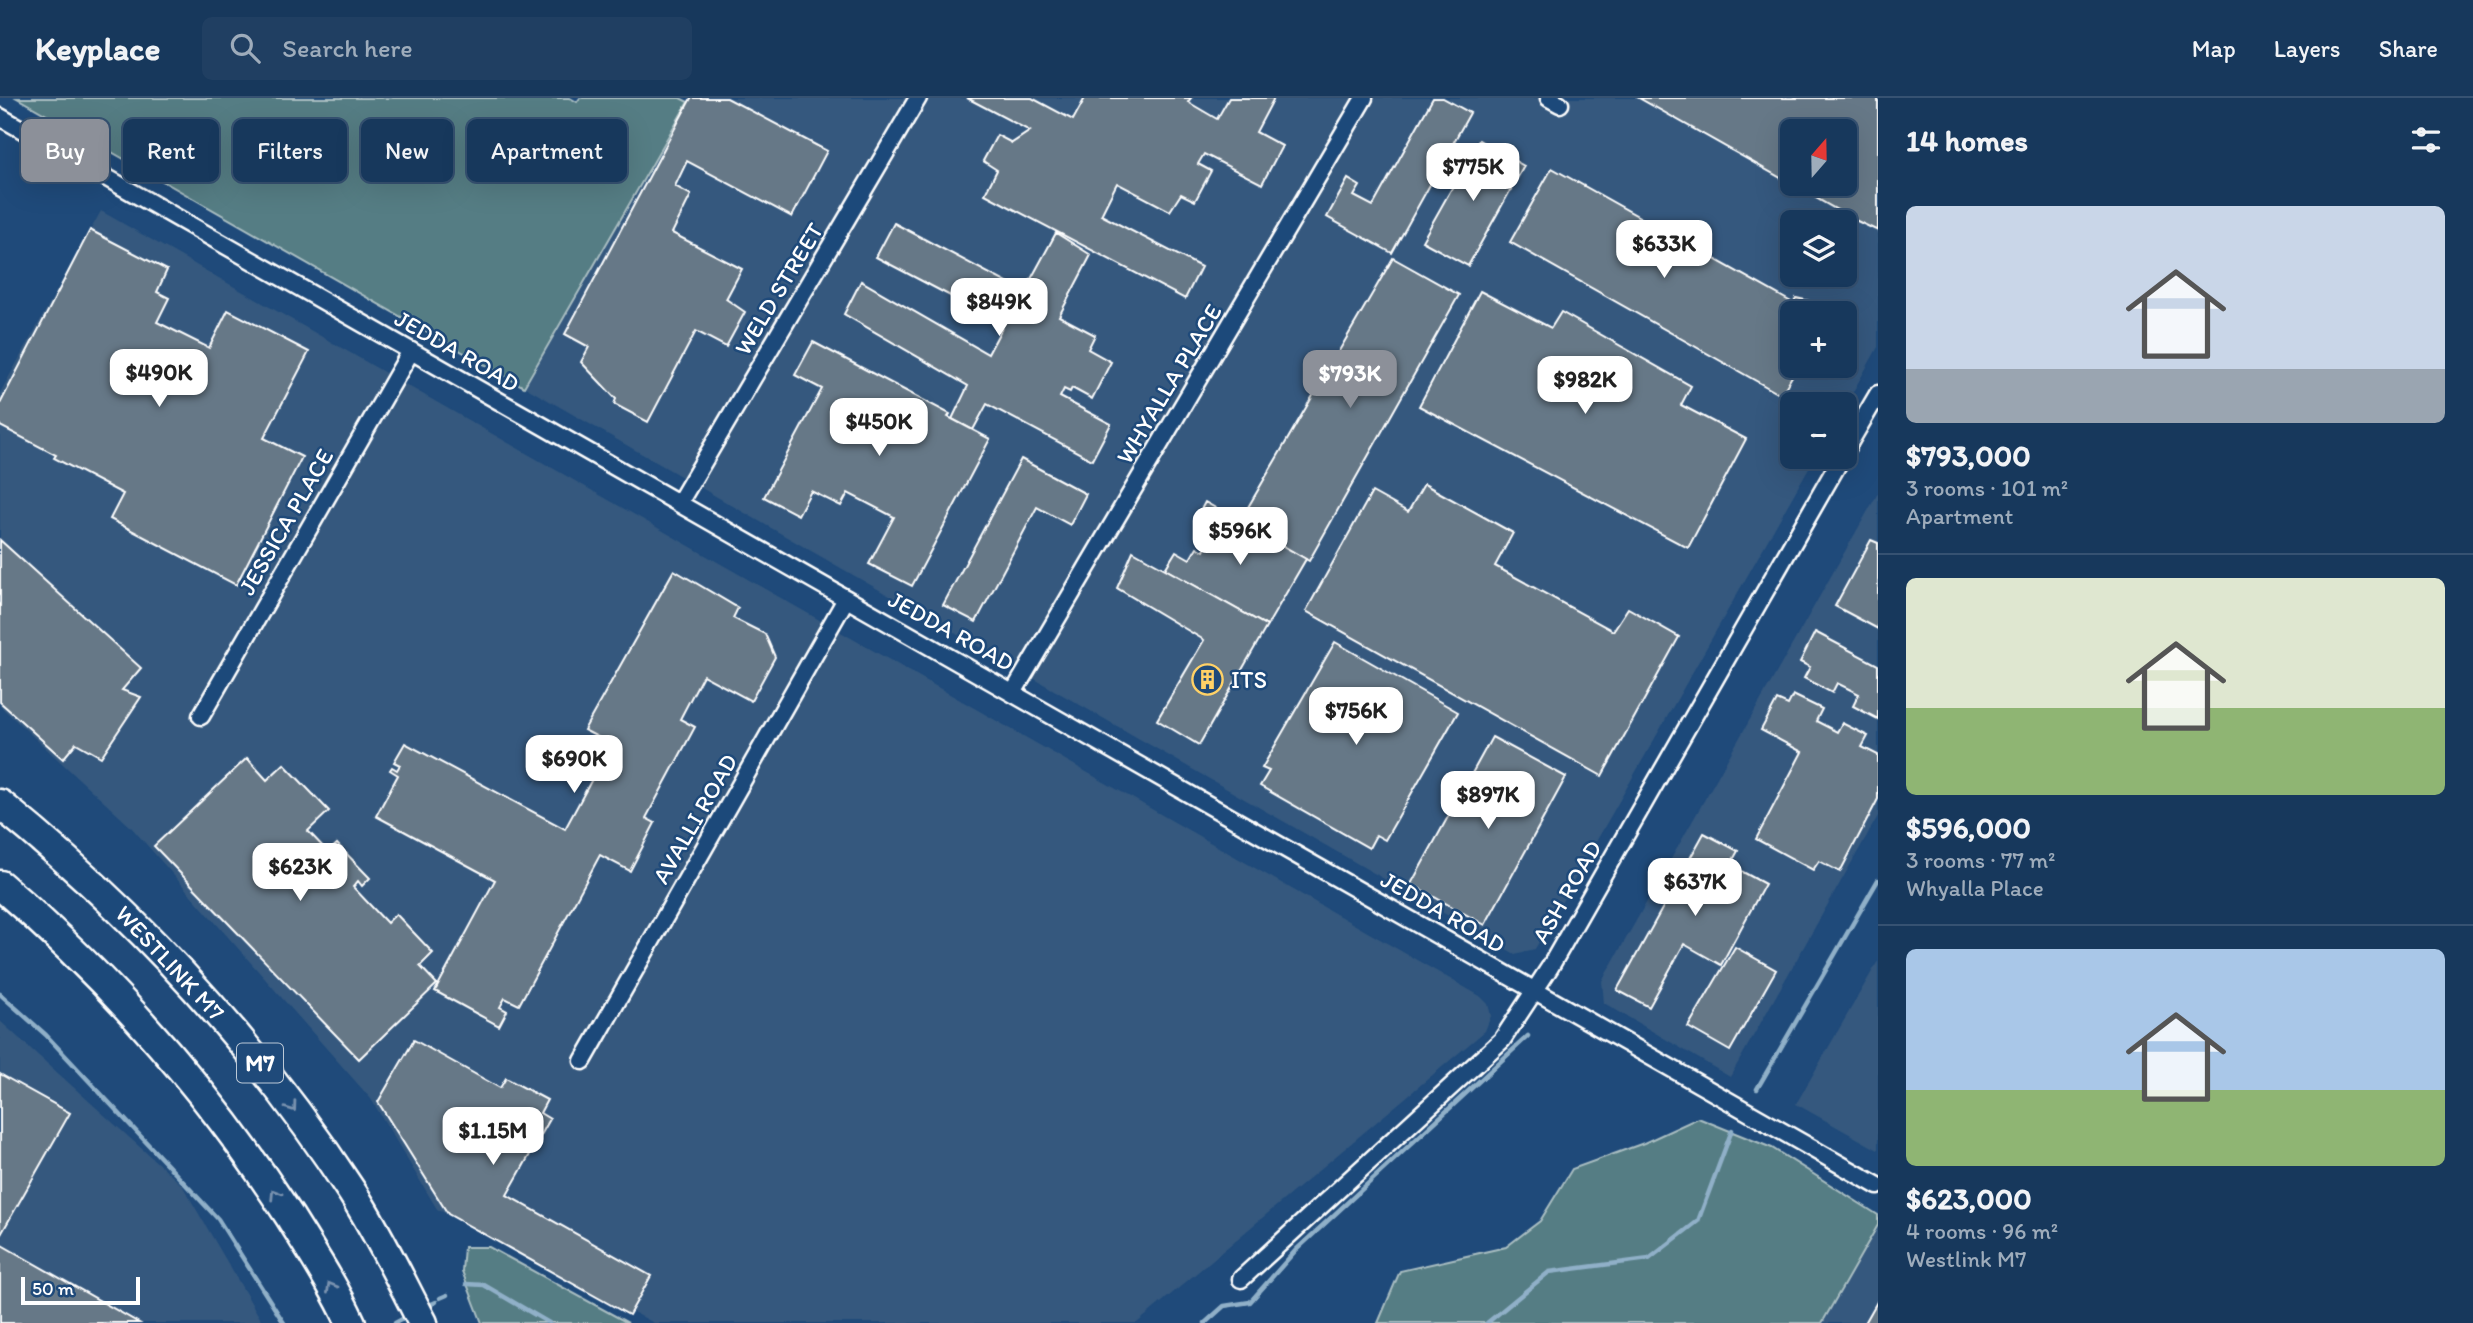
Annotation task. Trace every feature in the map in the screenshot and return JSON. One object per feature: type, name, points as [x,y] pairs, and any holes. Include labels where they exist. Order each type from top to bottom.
[{"type":"highway","points":[[0,786],[84,859],[154,942]]},
{"type":"highway","name":"WESTLINK M7","points":[[0,804],[97,886],[154,942],[222,1016],[261,1065],[353,1194],[423,1323]]},
{"type":"highway","name":"M7","points":[[0,885],[150,1030],[213,1107],[265,1178],[311,1251],[351,1323]]},
{"type":"highway","points":[[0,902],[213,1107]]},
{"type":"street","name":"WELD STREET","points":[[679,503],[918,98]]},
{"type":"street","name":"WHYALLA PLACE","points":[[1013,693],[1364,98]]},
{"type":"street","name":"JEDDA ROAD","points":[[0,117],[1878,1186]]},
{"type":"street","name":"JESSICA PLACE","points":[[201,716],[411,351]]},
{"type":"street","name":"ASH ROAD","points":[[1857,431],[1878,394]]},
{"type":"street","name":"ASH ROAD","points":[[1241,1279],[1502,1040],[1535,991],[1835,469]]},
{"type":"street","name":"AVALLI ROAD","points":[[583,1061],[846,599]]},
{"type":"shaded area","points":[[690,98],[1878,98],[1878,347],[1853,392],[1780,392],[1780,469],[1808,469],[1535,949],[1515,954],[525,387]]},
{"type":"shaded area","points":[[101,211],[1480,996],[1488,1004],[1491,1016],[1485,1031],[1137,1323],[654,1323],[437,1209],[371,1099],[131,827],[0,706],[0,393]]},
{"type":"shaded area","points":[[1878,493],[1878,816],[1730,1077],[1604,1003],[1602,981]]},
{"type":"shaded area","points":[[1878,961],[1878,1150],[1796,1104]]},
{"type":"shaded area","points":[[0,1021],[182,1185],[263,1323],[0,1323]]},
{"type":"shaded area","points":[[1878,1225],[1878,1323],[1823,1323]]},
{"type":"green space","points":[[17,98],[570,98],[577,102],[580,98],[680,98],[688,102],[524,387],[164,182],[219,182],[219,119],[123,119],[123,158],[109,150],[109,119],[54,119]]},
{"type":"green space","points":[[1698,1118],[1772,1148],[1878,1215],[1878,1225],[1822,1323],[1378,1323],[1400,1271],[1506,1247],[1540,1221],[1572,1169],[1644,1143]]},
{"type":"green space","points":[[464,1247],[489,1247],[628,1323],[482,1323],[462,1271]]},
{"type":"building","points":[[691,98],[727,98],[827,151],[792,217],[687,161],[675,186],[691,195],[672,233],[742,269],[726,299],[745,312],[726,347],[696,331],[648,422],[614,404],[616,399],[581,362],[589,347],[565,334]]},
{"type":"building","points":[[967,98],[1032,98],[1073,120],[1085,98],[1191,98],[1188,102],[1217,119],[1229,98],[1274,98],[1256,132],[1282,146],[1262,184],[1204,154],[1198,164],[1211,171],[1195,201],[1181,194],[1170,211],[1117,183],[1101,215],[1201,267],[1185,299],[985,194],[997,170],[983,161],[997,135],[1012,143],[1030,131]]},
{"type":"building","points":[[1433,98],[1443,98],[1470,113],[1392,253],[1327,217],[1348,179],[1360,186],[1354,196],[1373,206]]},
{"type":"building","points":[[1639,98],[1878,98],[1878,231],[1857,221],[1857,210],[1837,210],[1813,196],[1857,196],[1857,119],[1780,119],[1780,178]]},
{"type":"building","points":[[1479,140],[1524,166],[1468,266],[1422,241]]},
{"type":"building","points":[[1552,168],[1789,301],[1780,301],[1780,378],[1791,378],[1780,394],[1510,242]]},
{"type":"building","points":[[894,223],[1024,292],[1056,233],[1091,255],[1059,316],[1095,335],[1088,349],[1111,362],[1092,399],[1072,388],[1070,392],[1064,389],[1060,397],[1111,424],[1092,460],[987,404],[973,430],[952,419],[968,386],[844,314],[861,281],[988,354],[1004,324],[876,257]]},
{"type":"building","points":[[90,230],[167,270],[157,292],[169,298],[157,322],[209,348],[228,310],[309,352],[264,438],[302,457],[236,585],[110,519],[123,494],[0,426],[0,404]]},
{"type":"building","points":[[1393,258],[1459,295],[1309,561],[1240,521]]},
{"type":"building","points":[[1480,291],[1551,328],[1561,312],[1691,386],[1681,405],[1746,439],[1688,548],[1419,406]]},
{"type":"building","points":[[813,342],[950,414],[948,417],[990,439],[912,586],[869,564],[894,517],[848,493],[841,506],[811,491],[798,515],[764,497],[822,389],[795,375]]},
{"type":"building","points":[[1021,459],[1086,494],[1070,525],[1037,507],[976,622],[943,605]]},
{"type":"building","points":[[1424,484],[1513,533],[1495,566],[1613,631],[1628,608],[1679,637],[1602,776],[1306,611],[1372,492],[1408,512]]},
{"type":"building","points":[[1205,502],[1306,559],[1267,626],[1165,569],[1176,551],[1190,559],[1197,547],[1204,551],[1211,539],[1204,534],[1210,522],[1198,515]]},
{"type":"building","points":[[0,540],[141,668],[122,690],[141,697],[101,757],[76,743],[63,759],[0,702]]},
{"type":"building","points":[[1871,540],[1878,543],[1878,629],[1835,606]]},
{"type":"building","name":"ITS","points":[[1133,551],[1267,626],[1199,745],[1157,720],[1204,640],[1117,588]]},
{"type":"building","points":[[674,570],[738,608],[733,618],[765,634],[775,657],[751,701],[703,675],[680,719],[695,727],[646,818],[655,823],[630,871],[600,855],[519,1005],[505,998],[500,1007],[507,1011],[499,1026],[435,991],[495,880],[376,816],[398,775],[390,770],[392,767],[397,770],[400,765],[394,762],[405,743],[565,829],[611,744],[584,730]]},
{"type":"building","points":[[1815,632],[1878,665],[1878,719],[1853,706],[1859,694],[1837,683],[1832,693],[1804,678],[1810,667],[1800,662]]},
{"type":"building","points":[[1335,642],[1458,712],[1385,840],[1376,835],[1369,848],[1260,786],[1269,771],[1262,768]]},
{"type":"building","points":[[1793,695],[1822,709],[1816,721],[1837,732],[1842,723],[1868,736],[1862,747],[1878,755],[1878,799],[1840,872],[1819,861],[1813,870],[1756,839],[1802,752],[1761,730],[1777,700],[1788,705]]},
{"type":"building","points":[[1492,737],[1566,777],[1485,925],[1411,884]]},
{"type":"building","points":[[247,758],[267,780],[284,764],[329,811],[308,831],[328,852],[337,844],[370,878],[362,886],[358,881],[353,887],[387,923],[396,914],[433,953],[420,966],[437,984],[359,1059],[154,846]]},
{"type":"building","points":[[1704,833],[1738,851],[1730,865],[1765,884],[1721,965],[1684,944],[1649,1007],[1617,990]]},
{"type":"building","points":[[1735,947],[1776,970],[1730,1051],[1688,1027]]},
{"type":"building","points":[[414,1040],[500,1088],[506,1078],[547,1100],[540,1113],[550,1119],[507,1195],[651,1276],[629,1315],[448,1214],[378,1102]]},
{"type":"building","points":[[0,1074],[70,1113],[0,1236]]},
{"type":"building","points":[[0,1244],[139,1323],[0,1323]]},
{"type":"building","points":[[1878,1300],[1878,1323],[1865,1323]]},
{"type":"waterway","points":[[1757,1089],[1878,880]]},
{"type":"waterway","points":[[0,994],[46,1035],[218,1219],[284,1323]]},
{"type":"waterway","points":[[1205,1323],[1224,1306],[1250,1302],[1296,1250],[1528,1036]]},
{"type":"waterway","points":[[1487,1323],[1549,1272],[1649,1259],[1698,1221],[1732,1130]]},
{"type":"waterway","points":[[466,1284],[484,1285],[549,1323]]},
{"type":"waterway","points":[[440,1298],[447,1295]]},
{"type":"waterway","points":[[427,1306],[436,1302]]},
{"type":"waterway","points":[[395,1323],[410,1315]]},
{"type":"place","name":"ITS","points":[[1208,680]]}]
